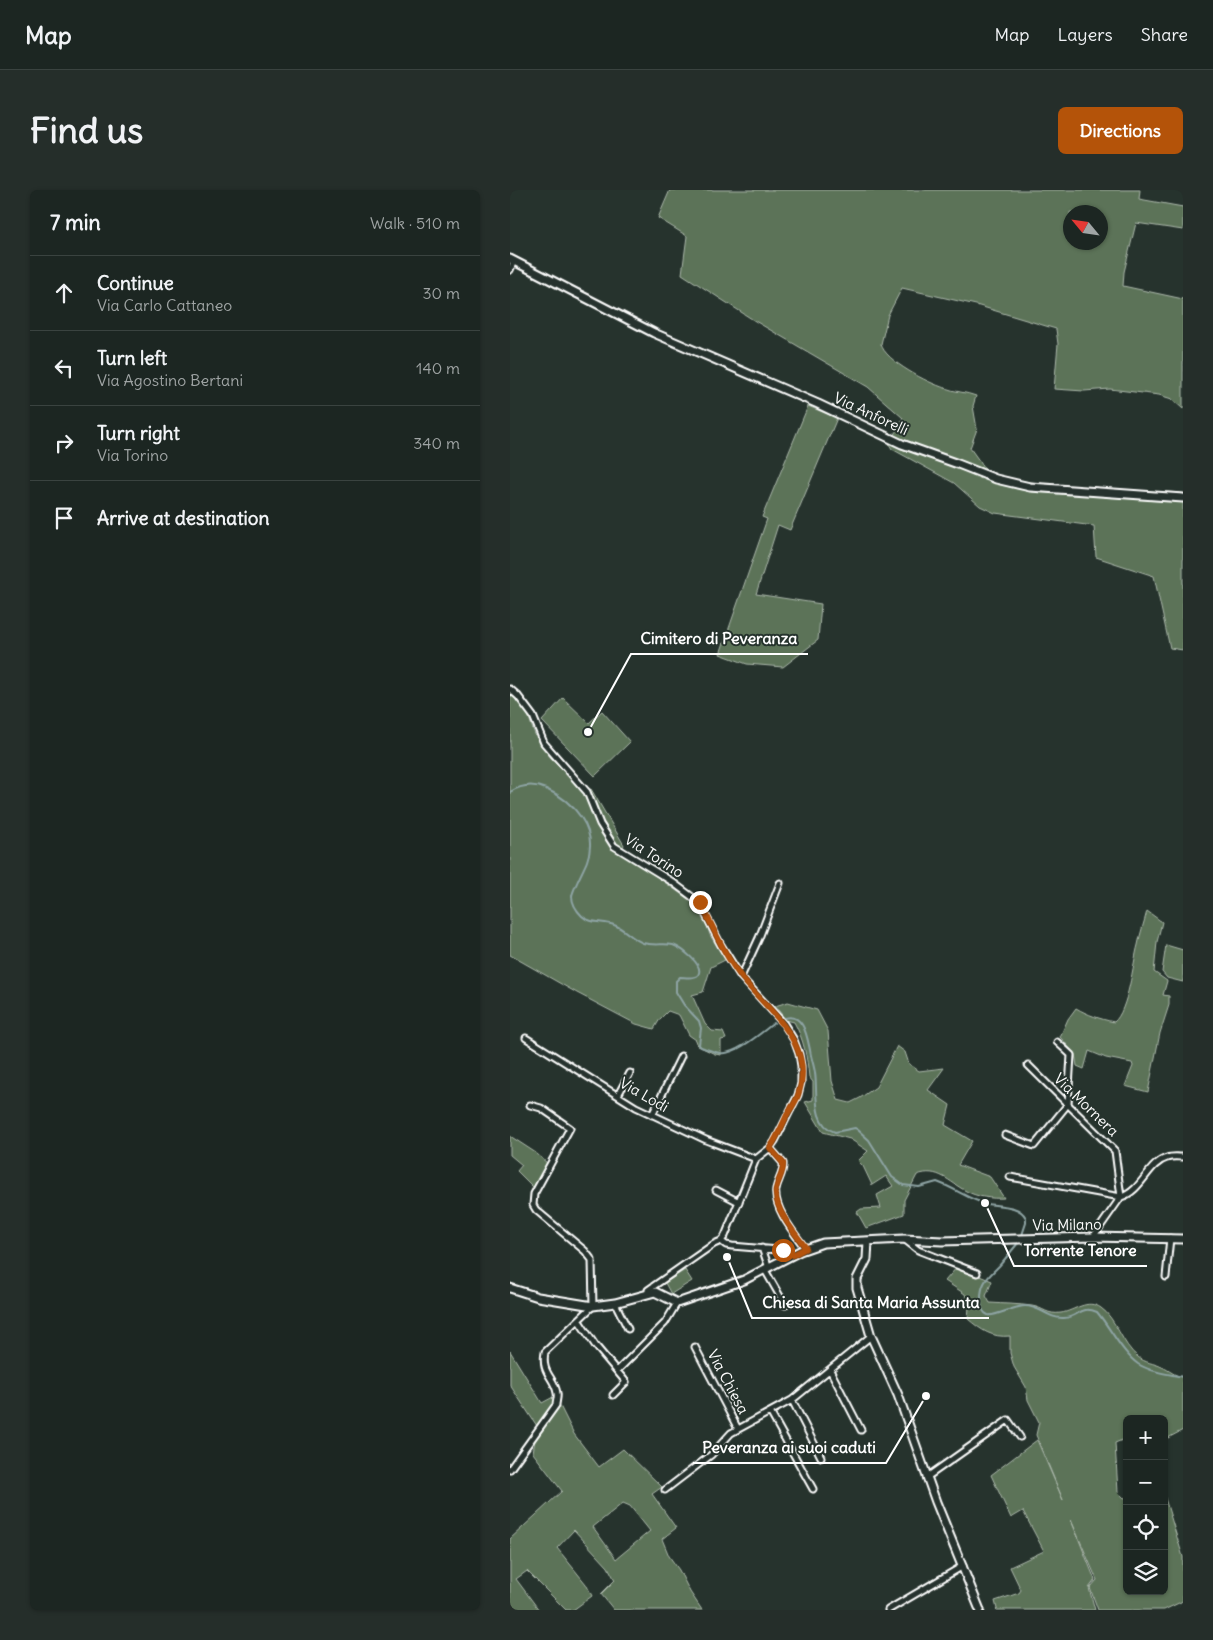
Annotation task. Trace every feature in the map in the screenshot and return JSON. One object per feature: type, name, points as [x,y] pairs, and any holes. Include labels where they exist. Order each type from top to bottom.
[{"type":"street","points":[[510,270],[512,260]]},
{"type":"street","name":"Via Anforelli","points":[[512,260],[654,333],[818,404],[902,444],[996,479],[1030,487],[1183,498]]},
{"type":"street","name":"Via Torino","points":[[510,690],[518,696],[533,716],[544,743],[587,792],[600,824],[614,846],[671,881],[700,902],[721,944],[741,977],[784,1024],[794,1040],[799,1054],[801,1083],[798,1096],[770,1148]]},
{"type":"street","points":[[741,977],[759,938],[780,883]]},
{"type":"street","name":"Via Lodi","points":[[526,1038],[652,1115],[706,1140],[756,1159]]},
{"type":"street","points":[[1005,1136],[1034,1146],[1068,1104],[1071,1056],[1057,1042]]},
{"type":"street","points":[[652,1115],[681,1056]]},
{"type":"street","name":"Via Mornera","points":[[1028,1065],[1116,1151],[1121,1197]]},
{"type":"street","points":[[618,1095],[630,1073]]},
{"type":"street","points":[[510,1469],[556,1405],[558,1394],[546,1372],[545,1352],[593,1306],[592,1260],[585,1251],[536,1210],[533,1205],[534,1194],[570,1128],[541,1108],[530,1105]]},
{"type":"street","points":[[648,1293],[648,1290],[721,1241],[725,1236],[756,1159],[770,1148],[783,1163],[776,1194],[782,1213],[806,1248]]},
{"type":"street","points":[[1010,1177],[1121,1197],[1131,1194],[1161,1160],[1168,1157],[1183,1157]]},
{"type":"street","points":[[716,1190],[739,1202]]},
{"type":"street","points":[[1093,1237],[1121,1197]]},
{"type":"street","name":"Via Milano","points":[[677,1303],[744,1280],[815,1244],[904,1239],[942,1241],[1093,1237],[1183,1239]]},
{"type":"street","points":[[1166,1277],[1170,1238]]},
{"type":"street","points":[[904,1239],[918,1250],[978,1273]]},
{"type":"street","points":[[868,1240],[867,1259],[859,1272],[857,1288],[871,1336],[898,1395],[927,1477],[980,1610]]},
{"type":"street","points":[[721,1241],[726,1245],[732,1246],[790,1251],[793,1255]]},
{"type":"street","points":[[762,1248],[767,1269],[785,1305]]},
{"type":"street","points":[[510,1288],[538,1297],[593,1306],[615,1303],[655,1292],[677,1303],[665,1323],[618,1372]]},
{"type":"street","points":[[615,1303],[628,1329]]},
{"type":"street","points":[[578,1321],[626,1382],[613,1395]]},
{"type":"street","points":[[665,1490],[711,1455],[731,1433],[792,1400],[871,1336]]},
{"type":"street","name":"Via Chiesa","points":[[695,1347],[738,1429]]},
{"type":"street","points":[[830,1370],[861,1430]]},
{"type":"street","points":[[792,1400],[821,1457]]},
{"type":"street","points":[[770,1412],[814,1489]]},
{"type":"street","points":[[927,1477],[1008,1420],[1020,1437]]},
{"type":"street","points":[[888,1610],[963,1566]]},
{"type":"green space","points":[[670,190],[1140,190],[1139,199],[1183,207],[1183,230],[1136,223],[1124,272],[1123,286],[1183,299],[1183,409],[1172,399],[1159,395],[1110,389],[1084,391],[1054,389],[1058,344],[1056,329],[976,305],[902,288],[888,315],[881,344],[884,351],[890,357],[918,376],[949,389],[976,396],[973,406],[977,429],[970,448],[985,469],[992,474],[1016,480],[1061,486],[1183,493],[1183,650],[1170,648],[1154,576],[1096,557],[1094,526],[995,513],[980,506],[954,483],[892,449],[889,444],[903,418],[868,387],[755,321],[682,274],[687,236],[658,218]]},
{"type":"green space","points":[[808,406],[837,418],[790,530],[778,525],[756,594],[821,604],[818,640],[783,667],[747,664],[720,654],[767,519],[762,517]]},
{"type":"green space","points":[[510,692],[526,710],[535,735],[549,756],[584,792],[591,789],[624,845],[621,851],[695,904],[705,919],[710,935],[725,960],[711,967],[703,992],[692,995],[705,1024],[712,1031],[723,1032],[726,1039],[721,1040],[721,1055],[698,1046],[696,1040],[689,1035],[679,1015],[668,1011],[654,1029],[636,1024],[510,955]]},
{"type":"green space","points":[[563,698],[589,723],[602,711],[630,742],[595,776],[542,721]]},
{"type":"green space","points":[[1147,911],[1162,922],[1157,942],[1154,972],[1167,981],[1163,995],[1169,996],[1169,1005],[1160,1033],[1148,1092],[1125,1086],[1133,1066],[1132,1063],[1106,1058],[1089,1051],[1084,1069],[1077,1066],[1075,1054],[1060,1037],[1068,1019],[1076,1008],[1085,1013],[1114,1022],[1119,1016],[1126,998]]},
{"type":"green space","points":[[1166,945],[1183,950],[1183,982],[1167,978],[1162,972]]},
{"type":"green space","points":[[788,1002],[817,1010],[828,1031],[832,1081],[838,1100],[850,1103],[876,1087],[897,1046],[905,1052],[909,1064],[919,1071],[944,1068],[928,1090],[950,1105],[945,1125],[972,1141],[958,1165],[990,1177],[1004,1198],[975,1195],[937,1174],[924,1173],[917,1175],[904,1200],[904,1214],[866,1228],[857,1212],[861,1209],[881,1208],[877,1195],[893,1186],[886,1176],[872,1185],[863,1166],[858,1161],[868,1151],[850,1139],[823,1132],[805,1102],[813,1100],[813,1082],[809,1077],[803,1042],[794,1022],[786,1020],[775,1006]]},
{"type":"green space","points":[[510,1136],[536,1153],[549,1165],[535,1189],[517,1171],[522,1165],[510,1155]]},
{"type":"green space","points":[[957,1267],[992,1281],[986,1296],[990,1303],[1032,1306],[1056,1313],[1066,1312],[1091,1304],[1096,1305],[1111,1318],[1132,1352],[1138,1357],[1183,1377],[1183,1430],[1168,1438],[1168,1415],[1123,1415],[1123,1440],[1115,1443],[1118,1492],[1123,1497],[1123,1595],[1168,1595],[1168,1508],[1183,1557],[1183,1601],[1164,1610],[1098,1610],[1090,1588],[1097,1580],[1071,1520],[1095,1580],[1089,1588],[1095,1610],[996,1610],[995,1601],[1019,1593],[1021,1590],[1010,1567],[1044,1551],[1023,1511],[1011,1518],[991,1475],[1037,1440],[1063,1500],[1036,1435],[1039,1422],[1028,1400],[1026,1387],[1014,1367],[1010,1353],[1010,1336],[998,1336],[987,1332],[968,1319],[969,1307],[965,1294],[945,1281]]},
{"type":"green space","points":[[685,1270],[692,1281],[671,1294],[665,1283]]},
{"type":"green space","points":[[510,1351],[542,1403],[555,1396],[574,1434],[599,1467],[623,1449],[662,1487],[652,1494],[676,1528],[662,1539],[669,1556],[702,1610],[614,1610],[601,1594],[615,1580],[608,1567],[574,1530],[557,1548],[586,1584],[592,1596],[573,1610],[566,1610],[527,1571],[516,1579],[539,1610],[510,1610],[510,1539],[562,1491],[533,1453],[537,1426],[510,1385]],"holes":[[[623,1503],[630,1506],[650,1531],[616,1559],[593,1527]]]},
{"type":"waterway","points":[[510,792],[527,786],[541,787],[556,794],[574,809],[581,818],[586,827],[590,849],[572,896],[575,907],[585,919],[614,925],[643,943],[673,945],[686,953],[695,962],[699,971],[698,975],[680,977],[676,981],[676,992],[684,1005],[699,1021],[701,1028],[699,1045],[701,1047],[720,1053],[733,1051],[774,1023]]},
{"type":"waterway","points":[[785,1018],[791,1017],[796,1019],[804,1027],[815,1070],[817,1107],[822,1122],[827,1128],[835,1132],[855,1128],[858,1130],[869,1140],[892,1177],[903,1185],[919,1187],[937,1182],[980,1202],[1014,1208],[1026,1218],[1021,1238]]},
{"type":"waterway","points":[[1019,1242],[983,1285],[981,1304],[986,1314],[991,1315],[1025,1306],[1035,1308],[1053,1317],[1064,1318],[1091,1310],[1097,1312],[1122,1347],[1138,1364],[1154,1371],[1183,1377]]},
{"type":"place","name":"Cimitero di Peveranza","points":[[588,732]]},
{"type":"place","name":"Torrente Tenore","points":[[985,1203]]},
{"type":"place","name":"Chiesa di Santa Maria Assunta","points":[[727,1257]]},
{"type":"place","name":"Peveranza ai suoi caduti","points":[[926,1396]]},
{"type":"route","points":[[700,902],[721,944],[741,977],[784,1024],[794,1040],[799,1054],[801,1083],[798,1096],[770,1148],[783,1163],[776,1194],[782,1213],[791,1229],[806,1248],[793,1255],[790,1251],[783,1250]]}]
